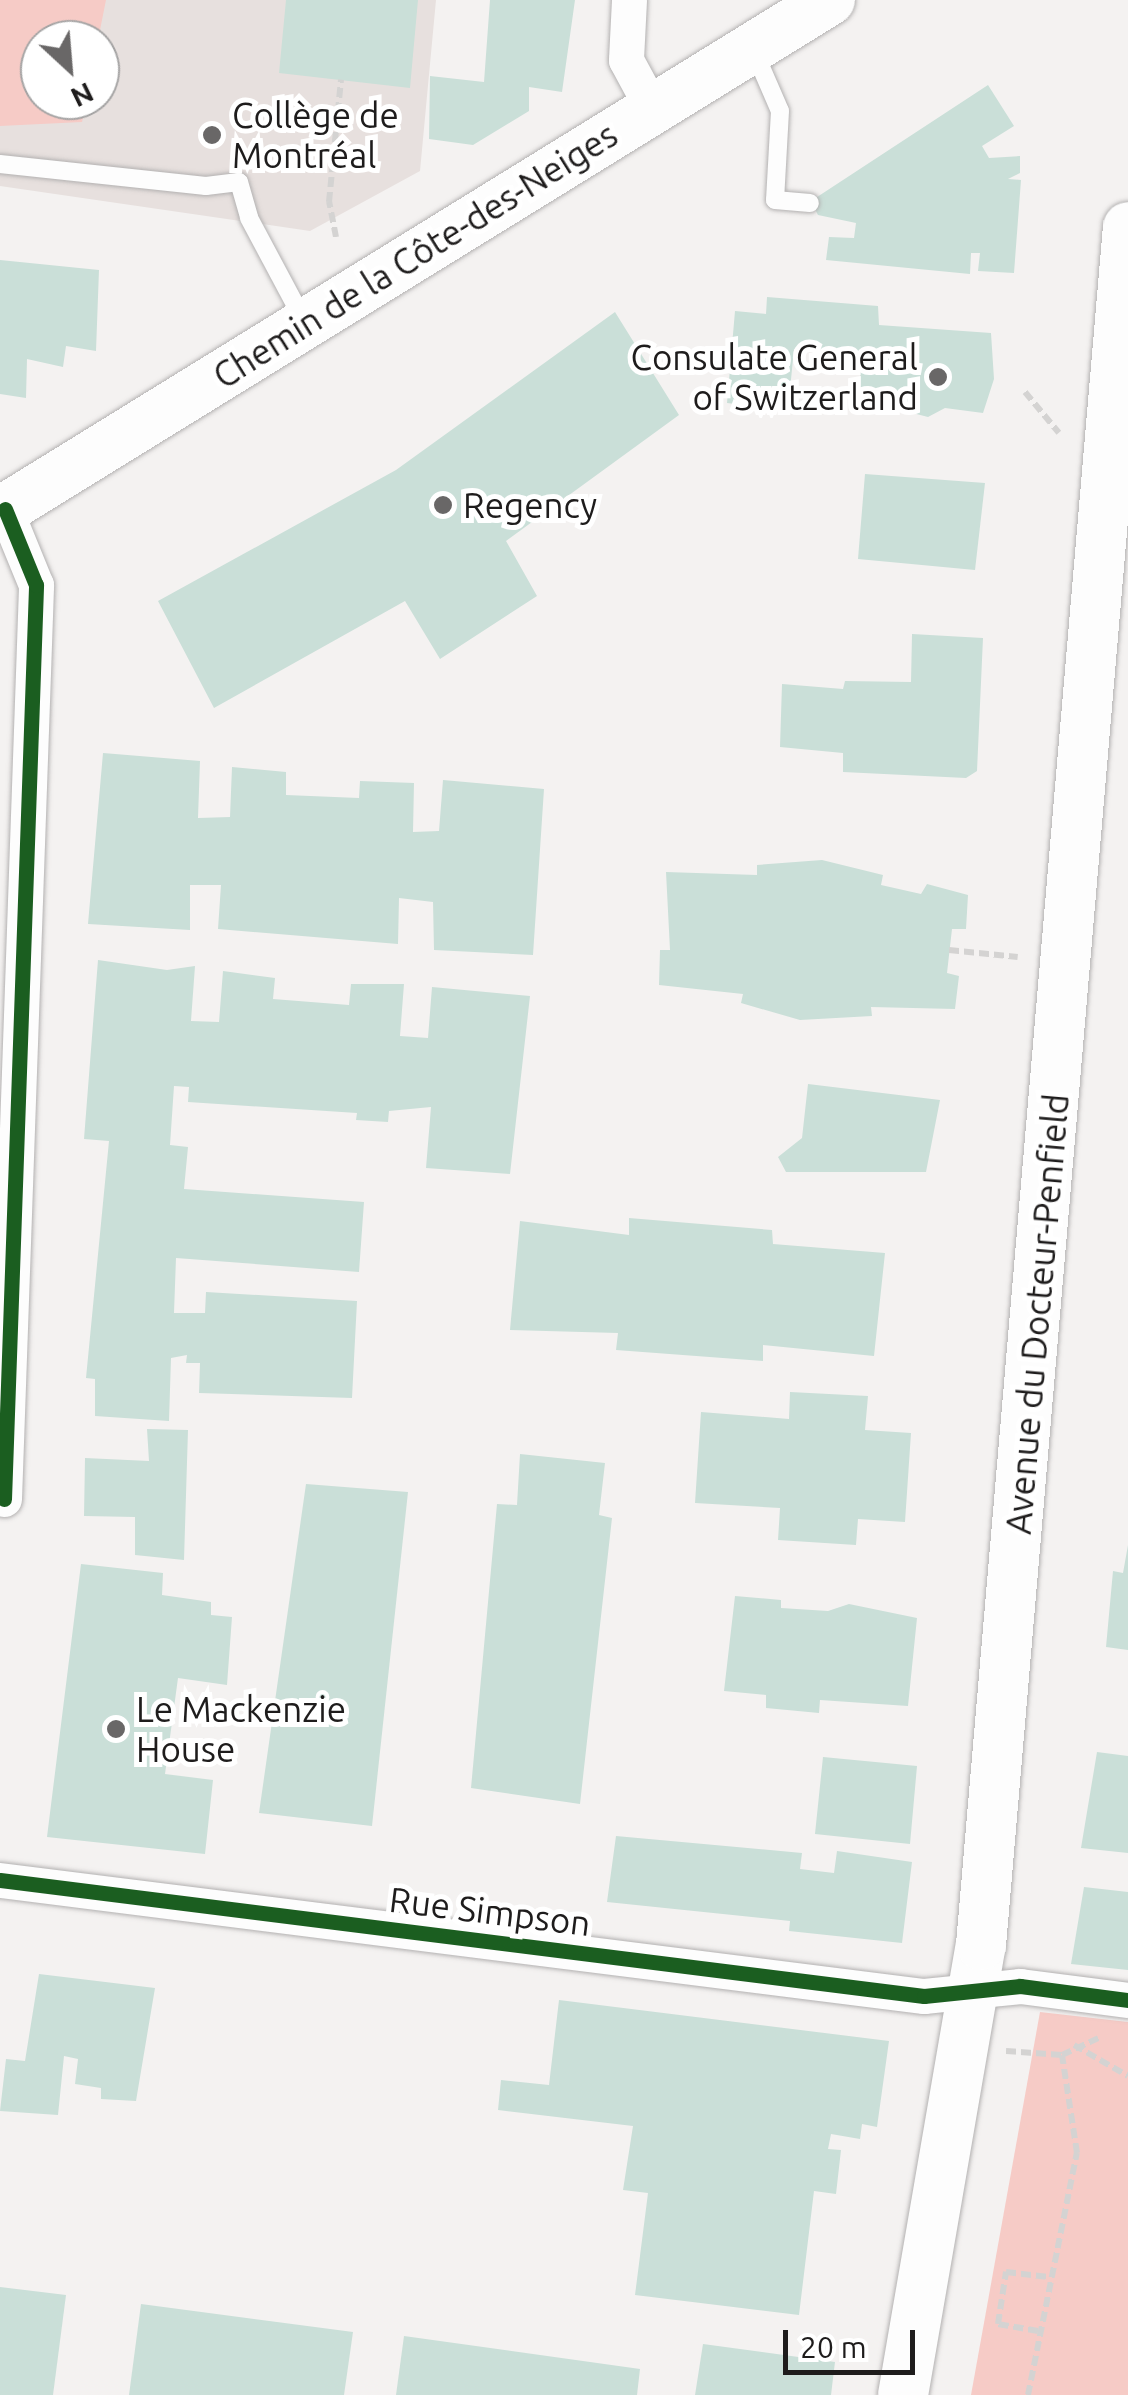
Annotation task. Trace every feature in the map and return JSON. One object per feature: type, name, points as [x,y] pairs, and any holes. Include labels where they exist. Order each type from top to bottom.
[{"type":"main road","name":"Chemin de la Côte-des-Neiges","points":[[3,510],[830,0]]},
{"type":"main road","name":"Avenue du Docteur-Penfield","points":[[903,2395],[972,1992],[1028,1431],[1128,227]]},
{"type":"street","points":[[629,0],[626,60],[652,108]]},
{"type":"street","points":[[3,510],[36,585],[4,1500]]},
{"type":"street","name":"Rue Simpson","points":[[0,1880],[924,1996],[1020,1986],[1128,2000]]},
{"type":"lane","points":[[752,48],[780,110],[775,200],[810,204]]},
{"type":"lane","points":[[0,164],[206,186],[239,182],[249,218],[305,323]]},
{"type":"path","points":[[336,237],[329,202],[341,80]]},
{"type":"path","points":[[1025,392],[1059,434]]},
{"type":"path","points":[[950,950],[1021,958]]},
{"type":"path","points":[[1028,2395],[1054,2245],[1078,2144],[1062,2089],[1062,2055],[1073,2044],[1128,2076]]},
{"type":"path","points":[[1005,2050],[1062,2055]]},
{"type":"path","points":[[1038,2331],[998,2324],[1006,2272],[1049,2277]]},
{"type":"shaded area","name":"Collège de Montréal","points":[[0,0],[436,0],[420,171],[310,231],[0,186]]},
{"type":"shaded area","points":[[0,0],[106,0],[102,20],[20,20],[20,120],[82,122],[0,126]]},
{"type":"shaded area","points":[[1040,2012],[1128,2022],[1128,2395],[971,2395]]},
{"type":"building","points":[[286,0],[418,0],[410,88],[279,73]]},
{"type":"building","points":[[490,0],[575,0],[562,92],[529,87],[529,111],[473,145],[429,139],[430,76],[484,82]]},
{"type":"building","points":[[988,85],[1014,126],[982,146],[989,158],[1020,156],[1020,173],[1008,179],[1021,180],[1014,273],[978,271],[980,253],[971,253],[970,274],[826,260],[829,237],[854,238],[856,223],[818,215],[811,201]]},
{"type":"building","points":[[0,260],[99,270],[96,351],[66,346],[63,367],[27,359],[26,398],[0,394]]},
{"type":"building","points":[[767,297],[878,306],[879,325],[991,333],[994,379],[983,413],[945,408],[928,417],[874,403],[876,388],[860,387],[861,353],[794,349],[788,410],[727,403],[735,311],[766,314]]},
{"type":"building","name":"Regency","points":[[615,312],[679,415],[506,541],[537,596],[440,659],[405,601],[214,708],[158,601],[396,470]]},
{"type":"building","points":[[865,474],[985,483],[975,570],[858,559]]},
{"type":"building","points":[[912,634],[983,638],[977,771],[966,778],[843,772],[843,753],[780,747],[782,684],[843,689],[845,681],[911,682]]},
{"type":"building","points":[[103,753],[200,761],[198,818],[230,817],[232,767],[286,772],[286,795],[359,798],[360,781],[414,783],[413,832],[439,831],[443,780],[544,789],[533,955],[434,950],[433,902],[399,898],[398,944],[218,929],[221,885],[190,885],[190,930],[88,924]]},
{"type":"building","points":[[822,860],[883,875],[881,885],[921,894],[927,884],[968,895],[966,929],[952,929],[947,973],[959,976],[955,1009],[871,1007],[872,1016],[800,1020],[741,1003],[743,994],[659,985],[660,950],[670,950],[666,872],[757,875],[757,865]]},
{"type":"building","points":[[98,960],[167,970],[195,966],[191,1021],[219,1022],[223,971],[275,978],[273,999],[349,1005],[351,984],[404,984],[400,1036],[428,1038],[432,987],[530,996],[510,1174],[426,1168],[431,1107],[389,1111],[388,1122],[356,1120],[357,1113],[188,1102],[189,1087],[174,1086],[170,1145],[188,1147],[184,1189],[364,1202],[359,1272],[176,1258],[174,1313],[205,1313],[206,1292],[357,1301],[352,1398],[199,1393],[200,1363],[186,1363],[187,1355],[171,1358],[169,1421],[95,1416],[95,1379],[86,1378],[109,1141],[84,1139]]},
{"type":"building","points":[[808,1084],[940,1100],[926,1172],[786,1172],[778,1157],[802,1138]]},
{"type":"building","points":[[629,1218],[772,1230],[773,1244],[885,1253],[874,1356],[763,1345],[763,1361],[616,1350],[618,1333],[510,1330],[520,1221],[629,1235]]},
{"type":"building","points":[[790,1392],[868,1396],[865,1430],[911,1433],[905,1522],[858,1519],[856,1545],[778,1540],[780,1508],[695,1503],[701,1412],[789,1419]]},
{"type":"building","points":[[147,1429],[188,1430],[184,1560],[135,1555],[135,1517],[84,1516],[85,1458],[149,1461]]},
{"type":"building","points":[[520,1454],[605,1463],[599,1515],[612,1518],[580,1804],[471,1788],[497,1504],[517,1505]]},
{"type":"building","points":[[306,1484],[408,1492],[372,1826],[259,1813]]},
{"type":"building","points":[[1128,1545],[1128,1650],[1106,1647],[1113,1571],[1123,1573]]},
{"type":"building","name":"Le Mackenzie House","points":[[81,1564],[163,1573],[162,1595],[211,1602],[211,1615],[232,1617],[227,1685],[178,1678],[165,1774],[213,1780],[205,1854],[47,1837]]},
{"type":"building","points":[[735,1596],[781,1600],[781,1608],[828,1611],[849,1604],[917,1618],[908,1706],[820,1700],[819,1713],[766,1708],[766,1695],[724,1691]]},
{"type":"building","points":[[1097,1752],[1128,1756],[1128,1853],[1081,1848]]},
{"type":"building","points":[[823,1757],[917,1766],[910,1844],[815,1834]]},
{"type":"building","points":[[616,1836],[802,1853],[800,1869],[834,1873],[837,1851],[912,1862],[902,1943],[789,1931],[790,1921],[607,1902]]},
{"type":"building","points":[[1084,1887],[1128,1892],[1128,1970],[1071,1964]]},
{"type":"building","points":[[39,1974],[155,1988],[136,2101],[101,2099],[101,2088],[75,2084],[78,2059],[64,2056],[58,2115],[0,2111],[6,2059],[25,2061]]},
{"type":"building","points":[[559,2000],[889,2041],[877,2127],[862,2124],[860,2139],[831,2134],[828,2149],[841,2150],[836,2194],[814,2191],[799,2315],[635,2295],[648,2193],[623,2190],[633,2126],[498,2110],[501,2080],[549,2085]]},
{"type":"building","points":[[0,2287],[66,2295],[53,2395],[0,2395]]},
{"type":"building","points":[[141,2304],[353,2332],[344,2395],[129,2395]]},
{"type":"building","points":[[404,2336],[640,2369],[637,2395],[396,2395]]},
{"type":"building","points":[[703,2344],[835,2362],[831,2395],[695,2395]]},
{"type":"cycle path","points":[[4,1499],[36,585],[5,509]]},
{"type":"cycle path","points":[[0,1880],[924,1996],[1020,1986],[1128,2000]]},
{"type":"place","name":"Collège de Montréal","points":[[212,135]]},
{"type":"place","name":"Consulate General of Switzerland","points":[[938,377]]},
{"type":"place","name":"Regency","points":[[443,505]]},
{"type":"place","name":"Le Mackenzie House","points":[[116,1729]]}]
